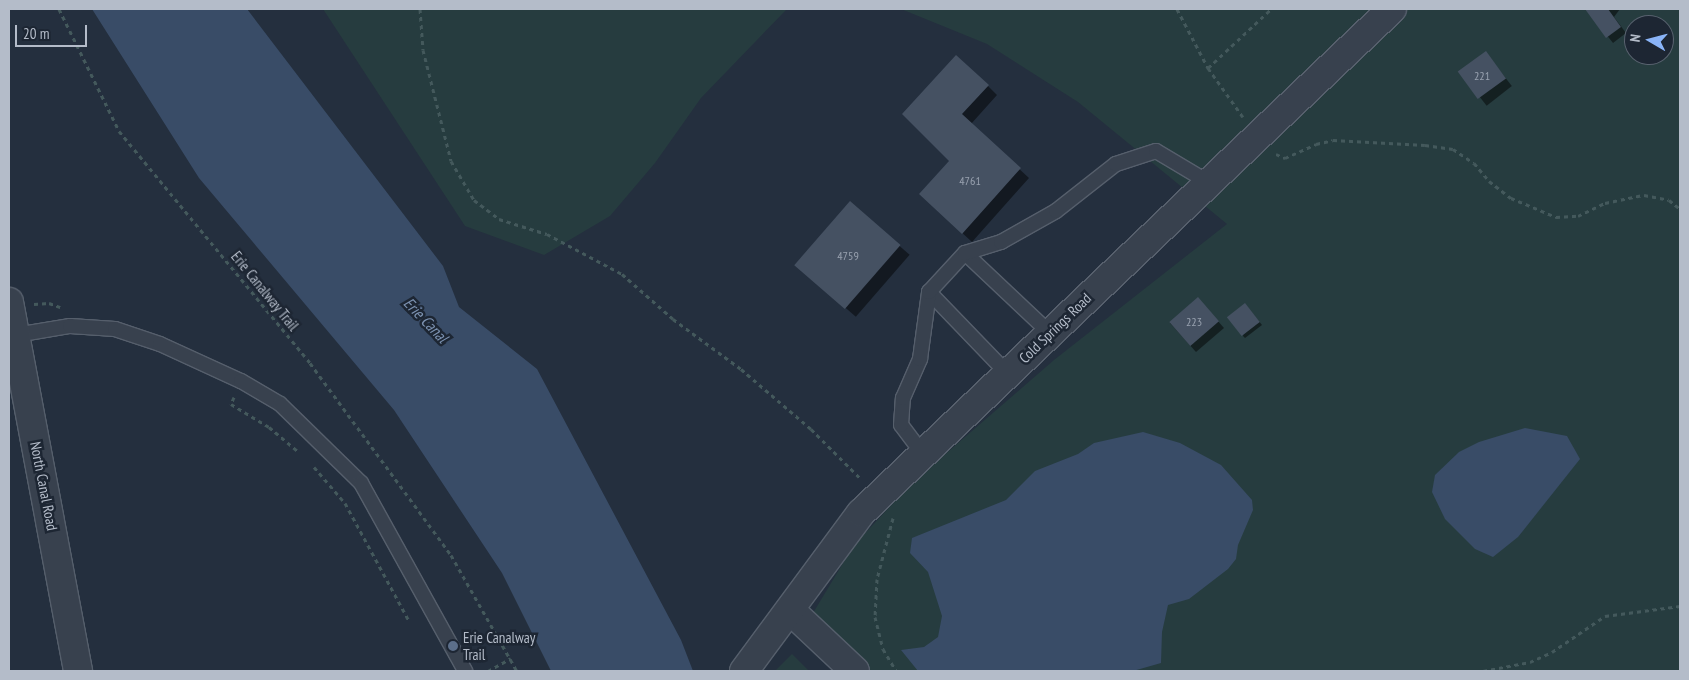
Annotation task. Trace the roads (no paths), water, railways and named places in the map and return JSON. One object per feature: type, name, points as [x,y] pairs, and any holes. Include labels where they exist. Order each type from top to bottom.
[{"type":"street","name":"Cold Springs Road","points":[[744,671],[861,513],[1392,9]]},
{"type":"street","name":"North Canal Road","points":[[9,304],[78,671]]},
{"type":"street","points":[[790,610],[855,671]]},
{"type":"lane","points":[[923,454],[901,425],[903,398],[920,359],[929,292],[965,253],[1001,242],[1056,211],[1116,164],[1156,151],[1208,182]]},
{"type":"lane","points":[[965,253],[1050,333]]},
{"type":"lane","points":[[929,292],[1008,373]]},
{"type":"lane","points":[[16,335],[70,326],[115,329],[160,344],[241,381],[280,404],[361,482],[465,671]]},
{"type":"water","name":"Erie Canal","points":[[92,9],[247,9],[443,266],[459,307],[537,369],[681,640],[693,671],[551,671],[502,573],[394,410],[199,178]]},
{"type":"water","points":[[1525,428],[1567,436],[1580,459],[1518,537],[1493,557],[1475,549],[1445,519],[1432,492],[1435,475],[1459,452],[1479,442]]},
{"type":"water","points":[[1143,432],[1180,443],[1221,465],[1252,500],[1253,510],[1238,545],[1236,559],[1228,569],[1189,599],[1168,605],[1162,632],[1161,663],[1133,671],[918,671],[901,650],[924,647],[938,637],[942,616],[928,572],[910,553],[912,538],[1006,500],[1035,471],[1078,454],[1094,443]]},
{"type":"place","name":"Erie Canalway Trail","points":[[453,646]]}]
